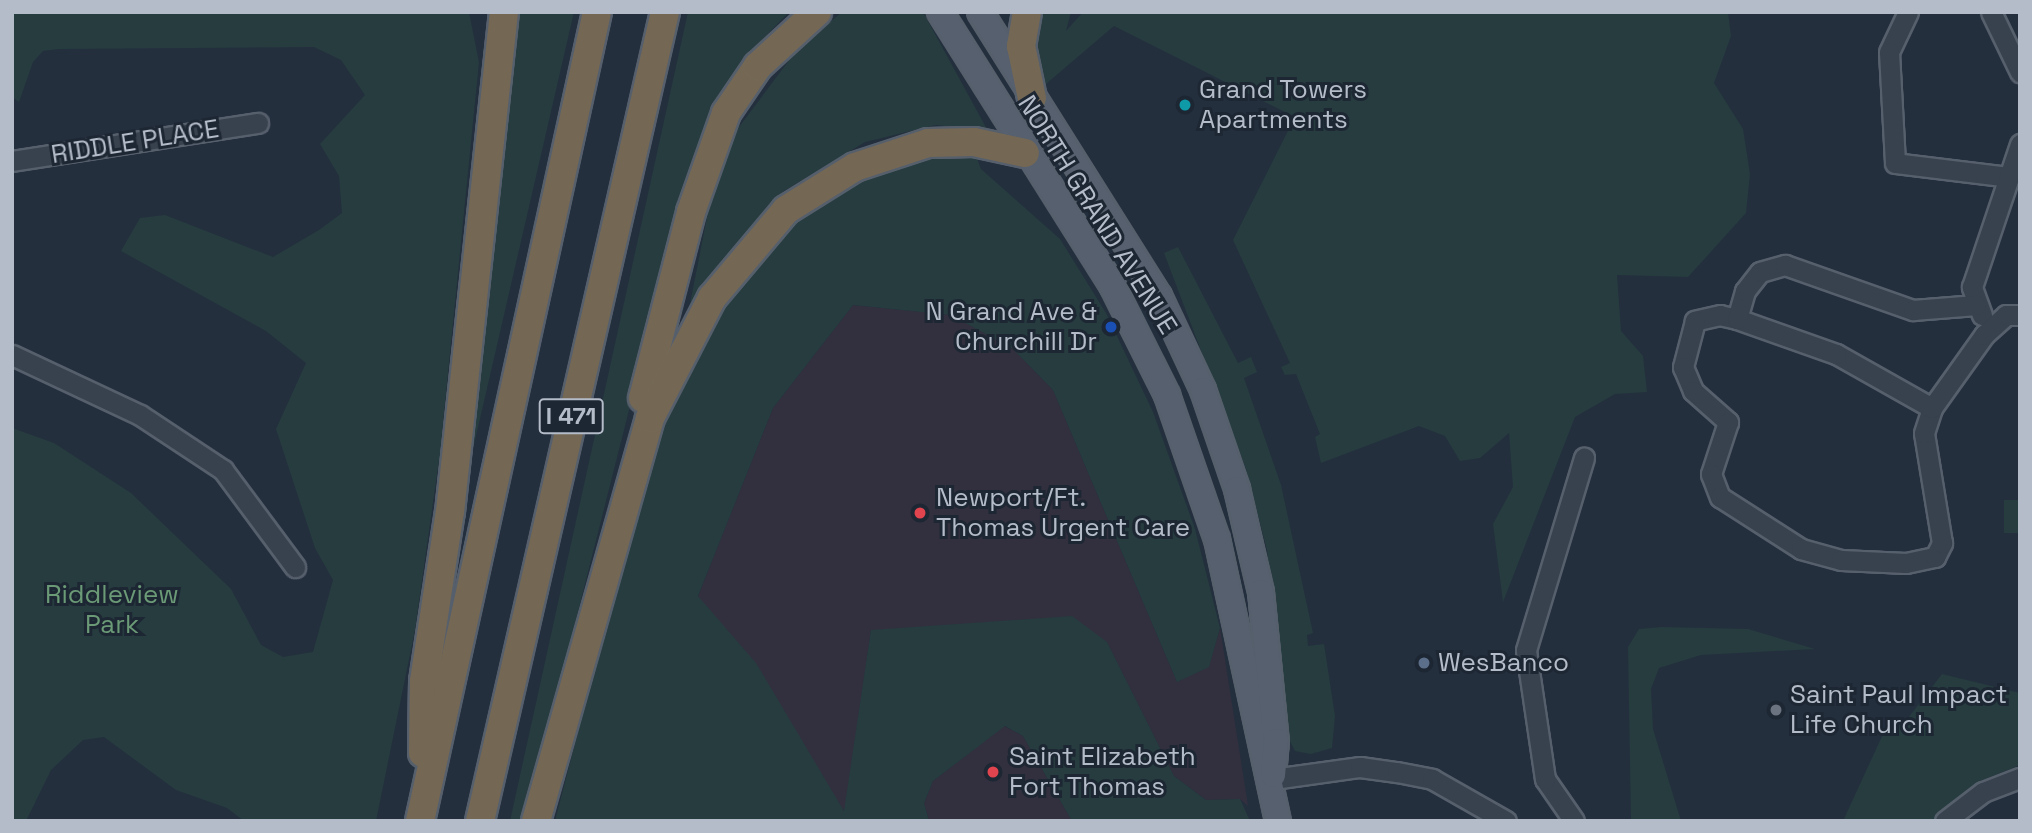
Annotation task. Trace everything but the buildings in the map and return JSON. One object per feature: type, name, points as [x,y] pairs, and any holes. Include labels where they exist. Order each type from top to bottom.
[{"type":"highway","points":[[421,814],[424,681],[450,512],[504,12]]},
{"type":"highway","name":"I 471","points":[[421,814],[597,12]]},
{"type":"highway","name":"I 471","points":[[480,821],[664,12]]},
{"type":"highway","points":[[622,508],[638,418],[707,158],[733,101],[758,66],[817,12]]},
{"type":"highway","points":[[1027,12],[1021,46],[1032,98]]},
{"type":"highway","points":[[536,821],[622,508],[650,418],[685,340],[744,256],[786,210],[818,185],[928,144],[974,142],[1025,153]]},
{"type":"main road","name":"NORTH GRAND AVENUE","points":[[940,12],[1025,153],[1113,287],[1184,436],[1217,539],[1257,741],[1273,779]]},
{"type":"main road","name":"NORTH GRAND AVENUE","points":[[980,12],[1159,296],[1224,446],[1261,593],[1276,741],[1273,779],[1278,821]]},
{"type":"street","points":[[1908,12],[1889,52],[1895,163],[2009,177]]},
{"type":"street","points":[[1991,12],[2020,72]]},
{"type":"street","name":"RIDDLE PLACE","points":[[12,161],[258,123]]},
{"type":"street","points":[[1993,326],[1976,304],[1972,287],[2020,144]]},
{"type":"street","points":[[1737,319],[1752,279],[1776,265],[1913,310],[1976,304]]},
{"type":"street","points":[[1932,408],[1836,354],[1720,315],[1695,321],[1684,353],[1693,391],[1728,422],[1711,474],[1715,488],[1801,549],[1860,562],[1935,557],[1942,544],[1924,433],[1932,408],[1993,326],[2006,315],[2020,315]]},
{"type":"street","points":[[12,355],[129,409],[223,470],[295,567]]},
{"type":"street","points":[[1574,821],[1545,779],[1526,650],[1584,458]]},
{"type":"street","points":[[1273,779],[1360,767],[1397,772],[1432,779],[1506,821]]},
{"type":"street","points":[[1945,821],[1983,792],[2020,778]]},
{"type":"shaded area","name":"Newport/Ft. Thomas Urgent Care","points":[[853,305],[952,315],[1013,349],[1053,390],[1177,682],[1209,666],[1220,628],[1248,806],[1240,799],[1206,800],[1174,776],[1107,642],[871,630],[845,812],[698,596],[773,408]]},
{"type":"shaded area","name":"Saint Elizabeth Fort Thomas","points":[[1004,726],[1023,736],[1072,821],[929,821],[924,803],[933,781]]},
{"type":"green space","name":"Riddleview Park","points":[[12,12],[469,12],[479,62],[440,453],[415,630],[376,821],[244,821],[227,808],[176,790],[104,737],[83,740],[51,770],[26,821],[12,821],[12,428],[54,443],[131,493],[231,589],[261,645],[283,657],[313,652],[333,580],[315,548],[276,429],[306,363],[266,331],[121,251],[140,218],[165,215],[273,257],[319,230],[342,213],[339,176],[320,144],[365,95],[341,60],[314,47],[59,49],[43,51],[33,62],[19,102],[12,97]]},
{"type":"green space","points":[[518,12],[574,12],[467,475],[480,376]]},
{"type":"green space","points":[[688,12],[789,12],[740,63],[715,105],[688,177],[525,821],[510,821]]},
{"type":"green space","points":[[842,12],[923,12],[988,131],[936,125],[865,142],[784,191],[690,304],[716,171],[739,127],[796,51]]},
{"type":"green space","points":[[1038,12],[1071,12],[1066,31],[1083,12],[1728,12],[1731,36],[1714,83],[1743,129],[1750,174],[1746,213],[1688,277],[1617,275],[1621,331],[1643,356],[1647,392],[1615,394],[1575,417],[1503,602],[1493,524],[1513,487],[1509,433],[1480,458],[1460,461],[1445,436],[1419,426],[1321,463],[1315,437],[1320,434],[1296,374],[1285,375],[1281,367],[1290,363],[1233,240],[1295,117],[1114,26],[1046,84],[1035,57]]},
{"type":"green space","points":[[974,151],[981,169],[1060,239],[1106,313],[1153,412],[1195,529],[1220,628],[1209,667],[1177,682],[1053,390],[1013,349],[951,315],[853,305],[773,408],[698,596],[756,663],[844,811],[871,630],[1072,616],[1107,642],[1174,776],[1206,800],[1240,799],[1250,821],[1072,821],[1023,736],[1005,726],[933,781],[924,803],[929,821],[555,821],[644,475],[680,376],[708,328],[772,239],[813,204],[852,179],[939,153]]},
{"type":"green space","points":[[1178,247],[1238,363],[1251,357],[1257,372],[1244,378],[1281,485],[1313,633],[1307,635],[1308,646],[1324,644],[1335,716],[1332,748],[1311,754],[1295,751],[1290,741],[1267,550],[1246,469],[1164,253]]},
{"type":"green space","points":[[2004,500],[2020,500],[2020,533],[2004,533]]},
{"type":"green space","points":[[1639,629],[1748,629],[1815,649],[1701,655],[1659,668],[1651,689],[1653,729],[1681,821],[1631,821],[1628,647]]},
{"type":"green space","points":[[1942,674],[2020,693],[2020,765],[1980,781],[1931,821],[1843,821],[1884,732],[1905,722]]},
{"type":"place","name":"Grand Towers Apartments","points":[[1185,105]]},
{"type":"place","name":"N Grand Ave & Churchill Dr","points":[[1111,327]]},
{"type":"place","name":"Newport/Ft. Thomas Urgent Care","points":[[920,513]]},
{"type":"place","name":"WesBanco","points":[[1424,663]]},
{"type":"place","name":"Saint Paul Impact Life Church","points":[[1776,710]]},
{"type":"place","name":"Saint Elizabeth Fort Thomas","points":[[993,772]]}]
